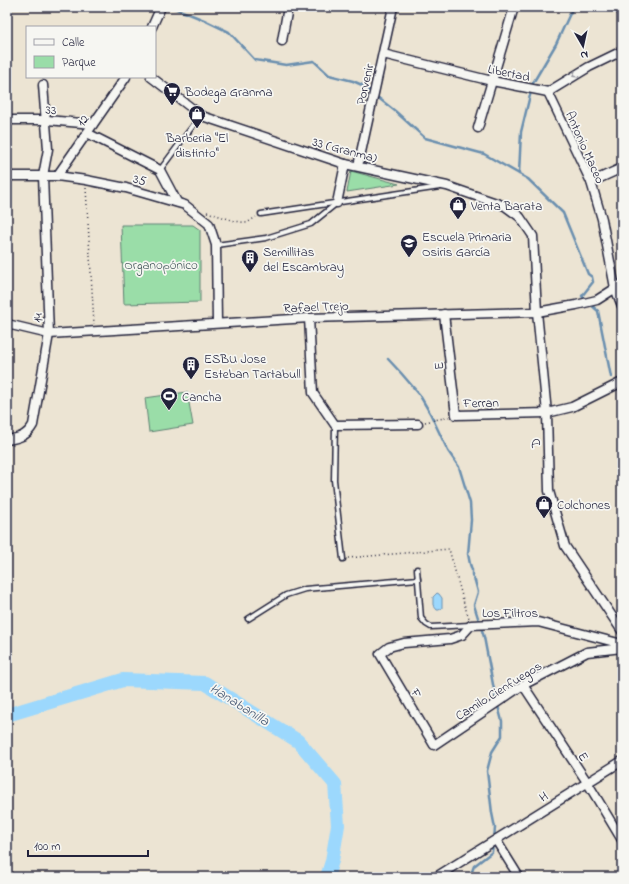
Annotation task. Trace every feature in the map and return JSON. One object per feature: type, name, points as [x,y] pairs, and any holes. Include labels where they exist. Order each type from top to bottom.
[{"type":"street","points":[[152,26],[161,7]]},
{"type":"street","points":[[282,41],[288,7]]},
{"type":"street","name":"Porvenir","points":[[358,166],[393,7]]},
{"type":"street","points":[[478,128],[514,7]]},
{"type":"street","points":[[620,7],[622,12]]},
{"type":"street","points":[[548,92],[589,67],[622,51]]},
{"type":"street","name":"Libertad","points":[[383,54],[492,81],[548,92]]},
{"type":"street","name":"12","points":[[57,176],[125,78]]},
{"type":"street","name":"33 (Granma)","points":[[152,78],[202,116],[345,164],[447,186],[505,206],[520,217],[533,236]]},
{"type":"street","name":"14","points":[[7,440],[20,438],[29,432],[33,425],[49,334],[43,176],[48,149],[43,85]]},
{"type":"street","name":"Antonio Maceo","points":[[548,92],[591,182],[602,219],[622,306]]},
{"type":"street","name":"33","points":[[7,120],[46,120],[93,124]]},
{"type":"street","points":[[87,133],[160,170],[177,202]]},
{"type":"street","points":[[337,203],[345,164]]},
{"type":"street","points":[[591,182],[622,168]]},
{"type":"street","name":"35","points":[[7,176],[57,176],[86,180],[126,188],[177,202],[186,205],[209,224],[216,245]]},
{"type":"street","name":"D","points":[[533,236],[537,312],[547,413],[549,491],[565,546],[622,631]]},
{"type":"street","points":[[216,245],[217,323]]},
{"type":"street","name":"Rafael Trejo","points":[[7,324],[49,334],[309,318],[537,312],[597,300],[618,286]]},
{"type":"street","name":"E","points":[[444,314],[456,415]]},
{"type":"street","points":[[309,318],[313,394],[335,425],[418,424]]},
{"type":"street","name":"Ferran","points":[[456,415],[547,413],[572,407],[622,382]]},
{"type":"street","name":"Los Filtros","points":[[380,654],[389,647],[404,642],[450,639],[462,635],[472,625],[484,624],[538,622],[622,644]]},
{"type":"street","name":"Camilo Cienfuegos","points":[[434,745],[523,685],[587,652],[622,648]]},
{"type":"street","name":"F","points":[[380,654],[434,745]]},
{"type":"street","name":"E","points":[[523,685],[587,782],[622,840]]},
{"type":"street","name":"H","points":[[436,877],[622,761]]},
{"type":"street","points":[[496,840],[520,877]]},
{"type":"lane","points":[[160,170],[198,119],[202,116]]},
{"type":"lane","points":[[261,214],[447,186]]},
{"type":"lane","points":[[216,245],[266,238],[311,224],[337,203]]},
{"type":"lane","points":[[335,425],[334,480],[343,559]]},
{"type":"lane","points":[[417,569],[421,618],[426,624],[431,627],[472,625]]},
{"type":"lane","points":[[248,619],[286,595],[305,589],[418,580]]},
{"type":"path","points":[[86,180],[95,331]]},
{"type":"path","points":[[206,211],[235,221],[248,223],[261,214]]},
{"type":"path","name":"Ferran","points":[[418,424],[456,415]]},
{"type":"green space","points":[[351,171],[399,184],[347,192]]},
{"type":"green space","name":"Organopónico","points":[[121,225],[193,225],[200,230],[200,302],[124,304]]},
{"type":"green space","name":"Cancha","points":[[187,392],[193,425],[149,432],[145,398]]},
{"type":"water","points":[[437,593],[442,598],[442,608],[439,610],[437,610],[433,605],[433,597]]},
{"type":"waterway","points":[[172,7],[229,32],[255,60],[286,65],[314,61],[329,75],[353,81],[362,85],[395,111],[425,138],[484,154],[528,179],[563,213],[588,274],[592,277],[593,282],[582,296],[586,300]]},
{"type":"waterway","points":[[519,174],[521,132],[533,83],[556,44],[573,7]]},
{"type":"waterway","points":[[590,304],[598,311],[611,377]]},
{"type":"waterway","points":[[388,359],[419,394],[430,413],[448,451],[459,467],[470,503],[471,520],[468,554],[472,575],[478,592],[474,605],[484,637],[495,695],[502,721],[502,736],[492,752],[487,771],[495,828],[494,839]]},
{"type":"waterway","points":[[622,485],[620,488],[622,490]]},
{"type":"waterway","name":"Hanabanilla","points":[[7,715],[123,680],[205,683],[298,741],[335,784],[338,825],[332,861],[327,877]]},
{"type":"waterway","points":[[470,877],[474,866],[492,852],[493,844]]},
{"type":"place","name":"Bodega Granma","points":[[172,106]]},
{"type":"place","name":"Barberia \"El distinto\"","points":[[197,129]]},
{"type":"place","name":"Venta Barata","points":[[458,220]]},
{"type":"place","name":"Escuela Primaria Osiris García","points":[[409,258]]},
{"type":"place","name":"Semillitas del Escambray","points":[[250,273]]},
{"type":"place","name":"ESBU Jose Esteban Tartabull","points":[[191,380]]},
{"type":"place","name":"Cancha","points":[[169,411]]},
{"type":"place","name":"Colchones","points":[[544,519]]}]
